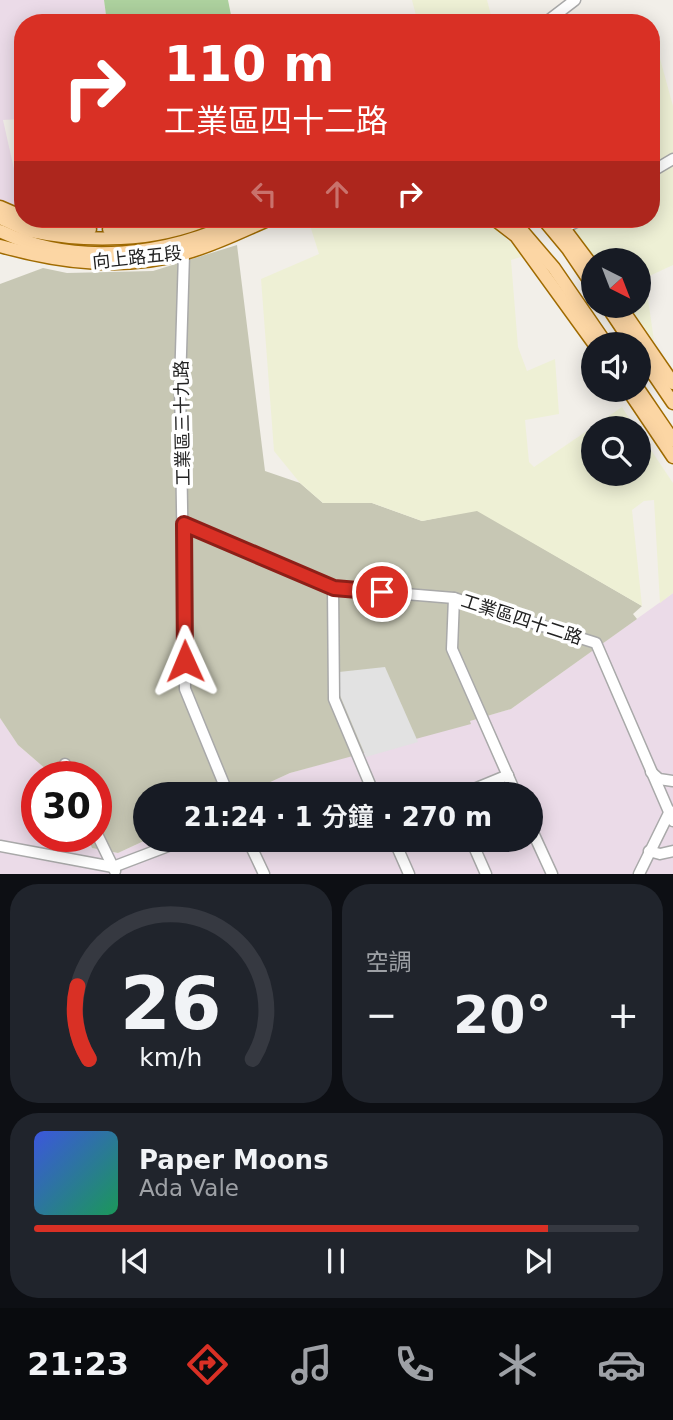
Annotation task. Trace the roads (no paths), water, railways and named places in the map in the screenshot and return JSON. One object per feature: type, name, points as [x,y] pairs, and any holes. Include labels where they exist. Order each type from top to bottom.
[{"type":"main road","name":"向上路五段","points":[[23,228],[67,236],[107,238],[155,234],[176,228]]},
{"type":"main road","name":"向上路五段","points":[[79,228],[118,228]]},
{"type":"main road","name":"向上路五段","points":[[0,231],[54,248],[109,253],[159,249],[221,228]]},
{"type":"main road","name":"向上路五段","points":[[0,246],[44,258],[87,264],[123,262],[184,254],[250,228]]},
{"type":"main road","points":[[506,228],[516,236],[586,332]]},
{"type":"main road","points":[[520,228],[554,268],[598,332]]},
{"type":"main road","points":[[550,228],[581,268]]},
{"type":"main road","points":[[564,228],[581,251]]},
{"type":"main road","points":[[628,318],[673,382]]},
{"type":"main road","points":[[651,371],[673,403]]},
{"type":"main road","points":[[636,402],[673,457]]},
{"type":"main road","points":[[647,402],[673,440]]},
{"type":"street","points":[[557,14],[575,0]]},
{"type":"street","name":"工業區三十九路","points":[[184,254],[180,384],[185,689],[223,782]]},
{"type":"street","name":"工業區四十二路","points":[[184,524],[334,588],[454,598],[596,643],[650,772],[672,813]]},
{"type":"street","points":[[334,588],[334,699],[369,782]]},
{"type":"street","points":[[454,598],[452,649],[511,782]]},
{"type":"street","points":[[650,772],[659,779],[673,781]]},
{"type":"street","points":[[491,782],[508,775]]},
{"type":"street","points":[[639,874],[649,851],[672,813]]},
{"type":"street","points":[[0,846],[114,871],[157,852]]},
{"type":"street","points":[[649,851],[660,854],[673,851]]},
{"type":"street","points":[[105,852],[114,871]]},
{"type":"street","points":[[254,852],[264,874]]},
{"type":"street","points":[[399,852],[409,874]]},
{"type":"street","points":[[476,852],[486,874]]},
{"type":"street","points":[[542,852],[552,874]]}]
